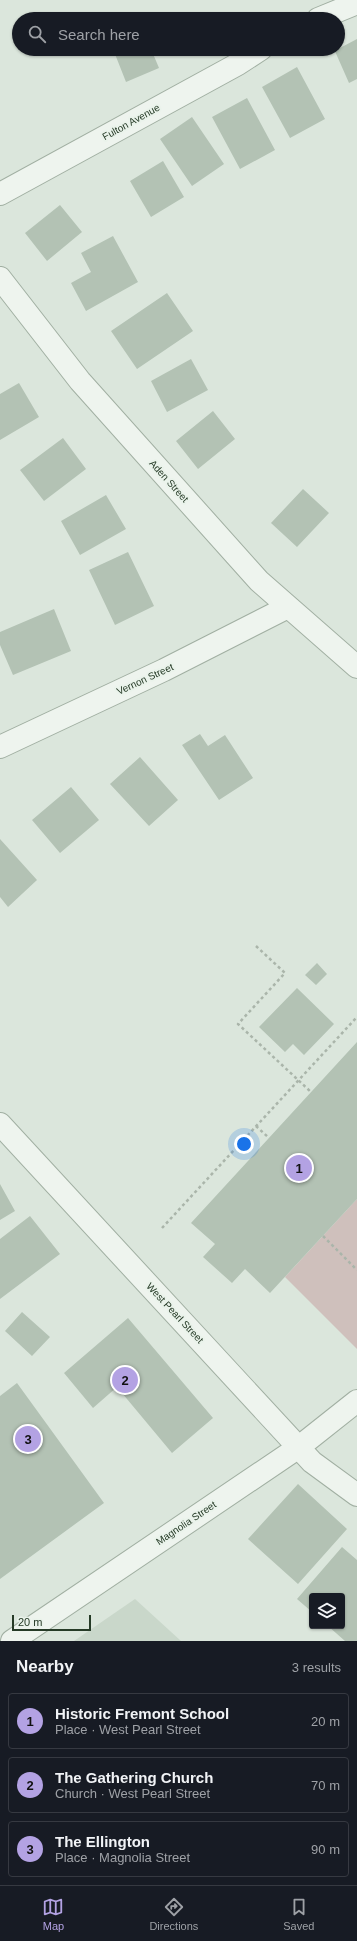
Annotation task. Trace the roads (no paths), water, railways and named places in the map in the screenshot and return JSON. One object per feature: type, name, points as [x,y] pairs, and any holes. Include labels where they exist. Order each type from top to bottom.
[{"type":"street","points":[[335,12],[357,3]]},
{"type":"street","name":"Fulton Avenue","points":[[0,194],[231,68],[250,56]]},
{"type":"street","name":"Aden Street","points":[[0,278],[80,381],[259,581],[357,667]]},
{"type":"street","name":"Vernon Street","points":[[0,747],[164,670],[288,606]]},
{"type":"street","name":"West Pearl Street","points":[[0,1124],[312,1462],[357,1495]]},
{"type":"street","name":"Magnolia Street","points":[[12,1641],[299,1447],[357,1401]]},
{"type":"place","name":"Historic Fremont School","points":[[299,1168]]},
{"type":"place","name":"The Gathering Church","points":[[125,1380]]},
{"type":"place","name":"The Ellington","points":[[28,1439]]}]
